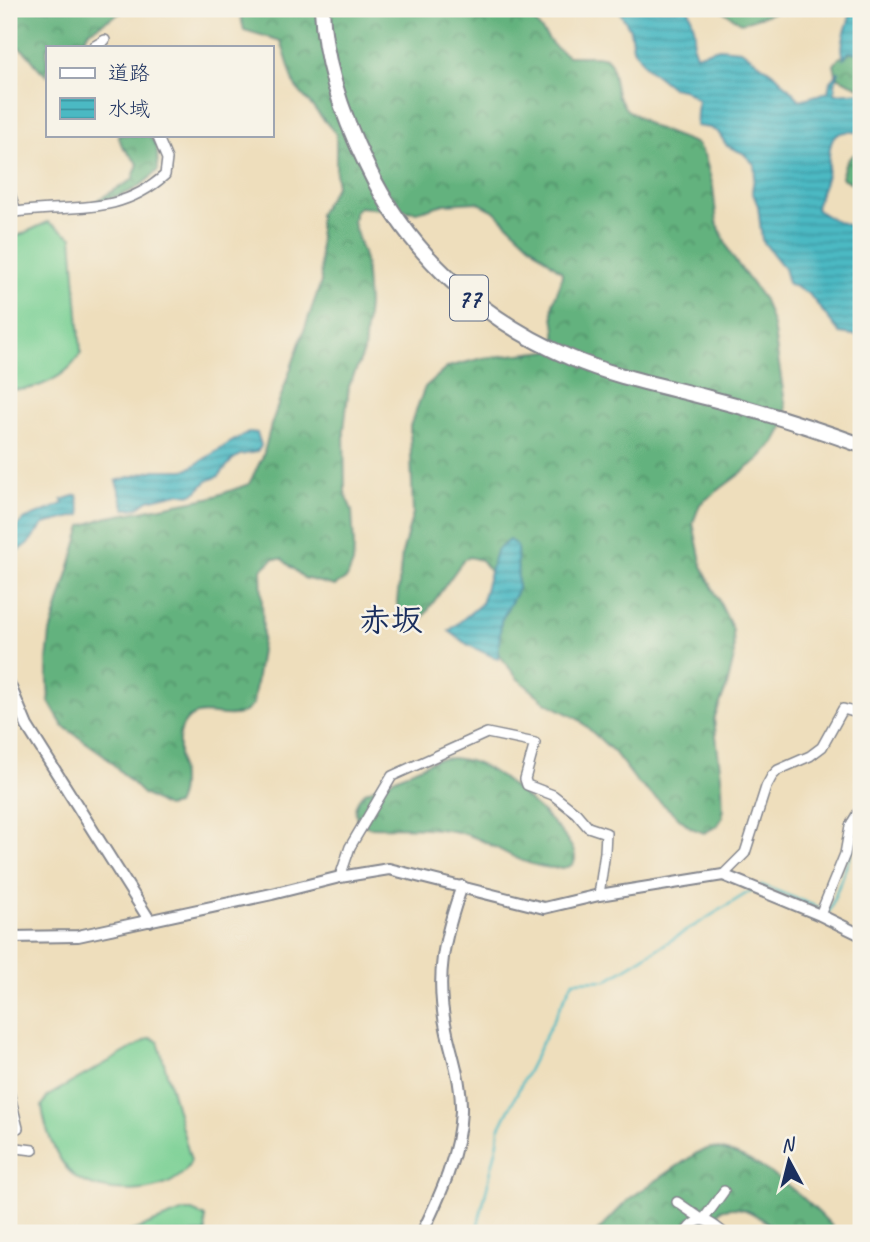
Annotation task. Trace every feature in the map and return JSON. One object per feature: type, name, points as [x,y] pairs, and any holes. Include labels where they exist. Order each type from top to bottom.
[{"type":"main road","name":"77","points":[[322,9],[333,80],[349,129],[375,184],[411,240],[472,300],[521,334],[572,359],[620,375],[729,403],[861,445]]},
{"type":"street","points":[[95,46],[105,40]]},
{"type":"street","points":[[9,190],[12,213],[112,204],[130,199],[151,188],[165,175],[167,159],[157,136]]},
{"type":"street","points":[[9,683],[27,726],[150,921]]},
{"type":"street","points":[[723,875],[746,853],[766,787],[772,776],[778,770],[810,756],[822,747],[843,709],[861,714]]},
{"type":"street","points":[[340,877],[350,847],[392,776],[486,733],[535,743],[525,779],[527,785],[553,795],[576,813],[588,827],[606,833],[606,852],[599,895]]},
{"type":"street","points":[[820,915],[845,854],[850,826],[861,808]]},
{"type":"street","points":[[9,937],[78,936],[340,877],[389,869],[544,908],[599,895],[723,875],[861,935]]},
{"type":"street","points":[[422,1233],[444,1188],[458,1137],[460,1091],[442,1004],[440,969],[447,927],[462,886]]},
{"type":"street","points":[[9,1092],[18,1122],[18,1128],[9,1128]]},
{"type":"street","points":[[9,1147],[33,1150]]},
{"type":"street","points":[[685,1233],[695,1221],[704,1220],[724,1191]]},
{"type":"street","points":[[677,1202],[724,1233]]},
{"type":"green space","points":[[9,9],[127,9],[89,31],[81,46],[46,46],[46,75],[22,49],[9,43]]},
{"type":"green space","points":[[239,9],[525,9],[554,46],[568,56],[606,58],[611,64],[617,95],[626,109],[653,127],[697,144],[705,157],[713,187],[717,223],[731,255],[764,300],[773,326],[786,409],[785,424],[775,442],[757,461],[700,504],[693,523],[702,566],[733,630],[734,657],[727,686],[714,719],[723,817],[717,826],[704,833],[691,828],[638,783],[614,752],[578,719],[547,703],[517,678],[495,649],[491,573],[481,560],[469,557],[464,559],[418,624],[400,615],[397,603],[402,554],[413,513],[410,426],[425,387],[448,367],[483,358],[548,351],[555,340],[553,304],[562,272],[493,210],[477,202],[444,204],[417,212],[359,207],[355,211],[353,222],[365,260],[368,304],[364,352],[349,386],[344,430],[345,492],[352,511],[353,563],[347,578],[335,586],[304,578],[282,559],[273,559],[261,570],[263,636],[253,704],[238,715],[202,713],[187,720],[179,738],[181,784],[176,805],[166,807],[143,794],[104,755],[63,726],[49,702],[47,661],[50,633],[82,526],[104,518],[213,497],[249,484],[263,456],[271,425],[321,282],[319,214],[336,186],[336,134],[295,86],[281,41],[244,30]]},
{"type":"green space","points":[[720,9],[784,9],[741,23]]},
{"type":"green space","points":[[861,47],[861,88],[837,77],[834,65],[839,58]]},
{"type":"green space","points":[[118,136],[150,136],[157,147],[158,170],[129,192],[94,202],[132,180],[138,164],[122,146]]},
{"type":"green space","points":[[861,150],[861,188],[842,178],[847,161]]},
{"type":"green space","points":[[48,222],[72,237],[81,352],[76,361],[50,381],[30,388],[9,389],[9,240]]},
{"type":"green space","points":[[453,758],[474,762],[488,769],[534,804],[566,838],[574,852],[574,863],[561,868],[548,868],[525,862],[460,832],[369,827],[358,822],[356,806],[365,792],[437,759]]},
{"type":"green space","points":[[150,1038],[158,1041],[191,1161],[183,1173],[154,1188],[118,1190],[85,1183],[73,1175],[56,1152],[48,1133],[42,1106],[48,1096]]},
{"type":"green space","points":[[710,1148],[743,1158],[777,1177],[832,1226],[833,1233],[787,1233],[748,1211],[731,1208],[720,1210],[716,1222],[717,1233],[596,1233],[629,1199],[697,1153]]},
{"type":"green space","points":[[184,1211],[192,1211],[205,1217],[206,1233],[127,1233]]},
{"type":"water","points":[[618,9],[689,9],[695,31],[693,46],[696,55],[719,48],[741,50],[776,75],[800,100],[828,92],[830,82],[839,71],[835,94],[861,92],[861,133],[840,133],[834,137],[826,178],[816,209],[861,232],[861,336],[840,333],[809,294],[788,283],[784,268],[762,240],[758,206],[752,191],[754,164],[743,153],[727,146],[718,132],[696,126],[698,100],[683,89],[671,87],[646,67],[633,48],[630,29]]},
{"type":"water","points":[[852,9],[861,9],[861,53],[849,52],[844,58],[843,40]]},
{"type":"water","points":[[250,432],[257,433],[260,448],[256,452],[240,455],[232,460],[219,476],[207,481],[196,492],[148,500],[137,508],[125,509],[116,481],[155,470],[187,470]]},
{"type":"water","points":[[77,495],[81,515],[44,524],[28,544],[9,557],[9,531],[15,529],[23,520],[63,504],[62,500]]},
{"type":"water","points":[[509,540],[517,545],[518,589],[501,621],[498,659],[468,645],[449,631],[481,604],[496,551]]},
{"type":"waterway","points":[[826,910],[829,912],[850,856],[856,824]]},
{"type":"waterway","points":[[761,885],[820,908]]},
{"type":"waterway","points":[[476,1233],[499,1129],[573,981],[607,980],[752,890]]},
{"type":"district","name":"赤坂","points":[[391,620]]}]
